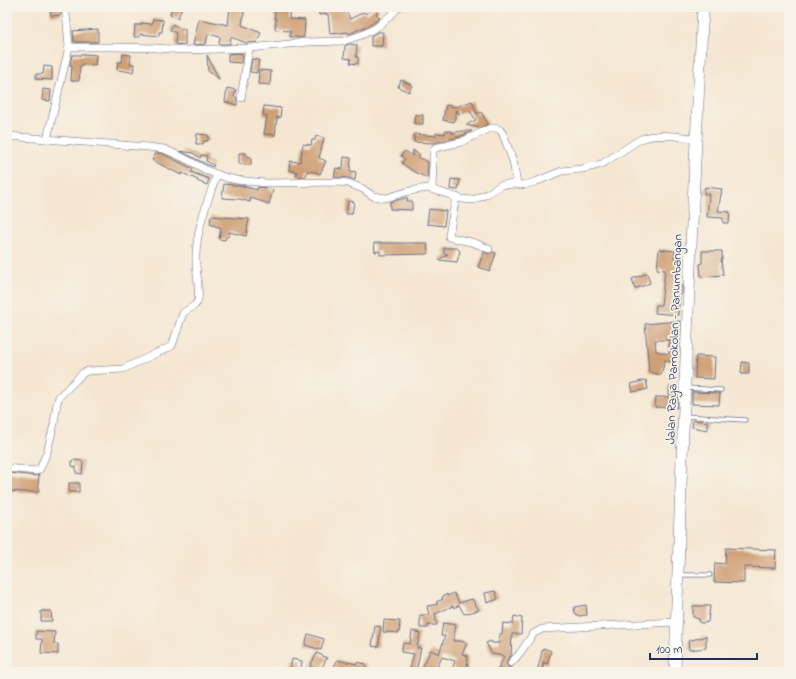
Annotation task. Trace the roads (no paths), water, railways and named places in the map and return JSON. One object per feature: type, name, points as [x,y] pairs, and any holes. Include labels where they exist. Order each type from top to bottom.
[{"type":"main road","name":"Jalan Raya Pamokolan - Panumbangan","points":[[675,672],[685,388],[703,7]]},
{"type":"street","points":[[47,139],[69,47],[65,7]]},
{"type":"street","points":[[69,47],[156,48],[185,50],[249,48],[344,40],[364,34],[377,27],[399,7]]},
{"type":"street","points":[[241,98],[249,48]]},
{"type":"street","points":[[432,189],[434,165],[433,151],[435,148],[462,142],[491,128],[500,130],[503,134],[513,161],[517,184]]},
{"type":"street","points":[[7,136],[148,146],[164,149],[217,174],[237,180],[266,183],[348,183],[373,196],[386,198],[427,188],[462,199],[473,200],[487,194],[501,185],[535,182],[562,171],[582,169],[602,164],[646,137],[696,138]]},
{"type":"street","points":[[7,468],[36,471],[40,469],[47,452],[58,399],[61,394],[84,373],[88,371],[123,369],[172,346],[183,313],[198,301],[196,258],[198,239],[217,174]]},
{"type":"street","points":[[456,197],[450,224],[449,237],[489,249]]},
{"type":"street","points":[[511,663],[533,634],[542,629],[676,622]]},
{"type":"lane","points":[[685,388],[721,390]]},
{"type":"lane","points":[[684,416],[745,420]]},
{"type":"lane","points":[[678,575],[710,575]]}]
